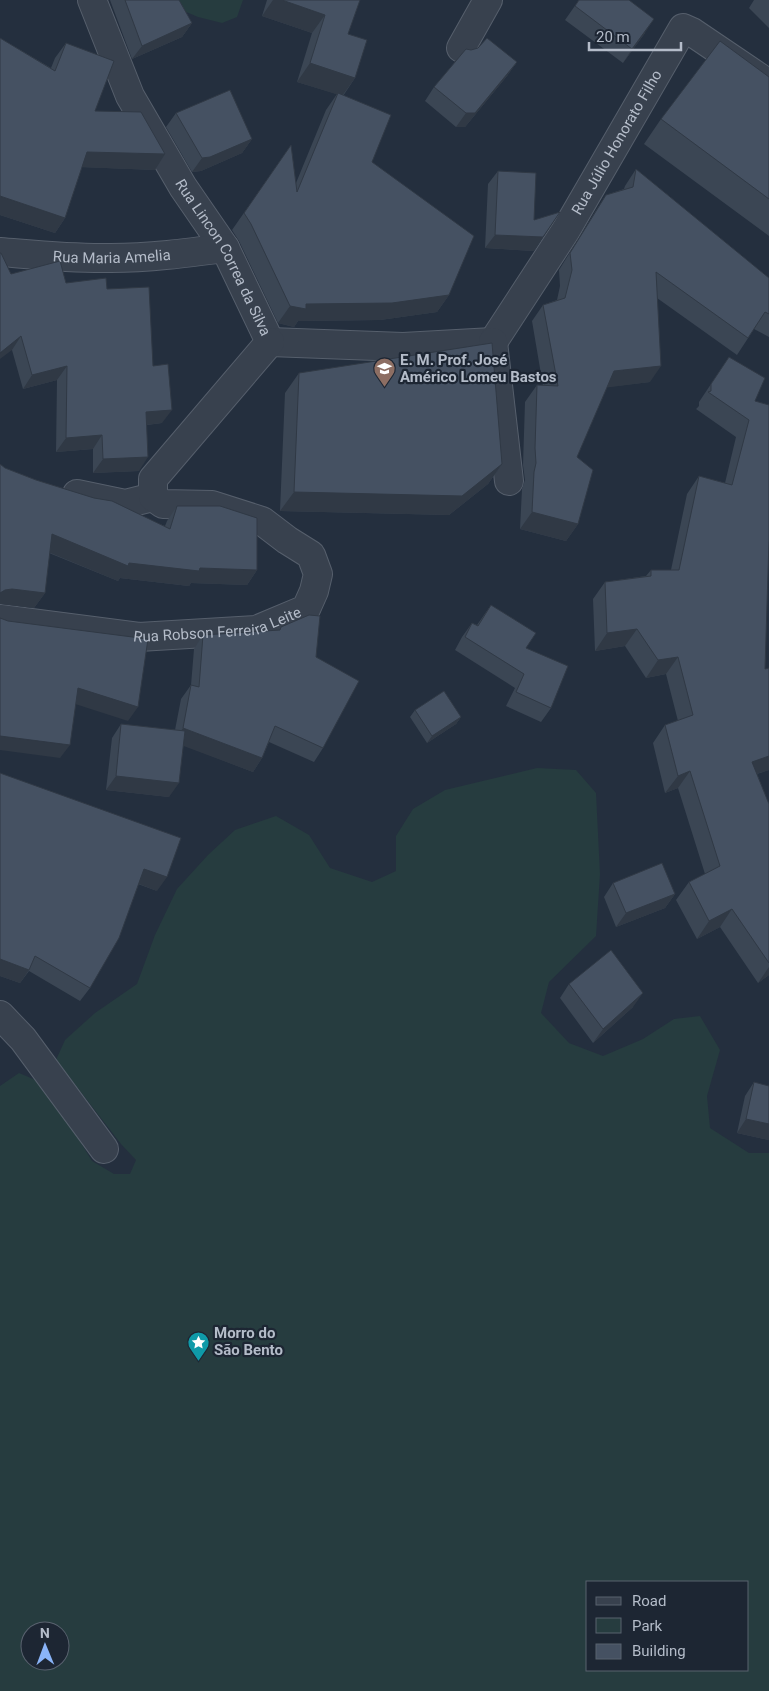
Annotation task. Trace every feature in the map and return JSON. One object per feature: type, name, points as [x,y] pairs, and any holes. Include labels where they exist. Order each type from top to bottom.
[{"type":"street","name":"Rua Lincon Correa da Silva","points":[[92,0],[130,96],[183,187],[225,248],[270,342],[403,347],[493,342]]},
{"type":"street","points":[[462,48],[488,0]]},
{"type":"street","name":"Rua Júlio Honorato Filho","points":[[493,342],[566,230],[683,28],[692,32],[769,84]]},
{"type":"street","name":"Rua Maria Amelia","points":[[0,252],[44,256],[111,258],[180,254],[225,248]]},
{"type":"street","points":[[55,488],[88,498],[125,504],[153,497],[153,479],[270,342]]},
{"type":"street","points":[[493,342],[509,481]]},
{"type":"street","name":"Rua Robson Ferreira Leite","points":[[0,619],[140,637],[256,630],[306,609],[314,591],[318,574],[311,555],[287,540],[262,520],[212,506],[163,504],[153,497]]},
{"type":"street","points":[[0,1015],[23,1039],[104,1149]]},
{"type":"green space","points":[[178,0],[243,0],[237,17],[222,23],[198,17],[184,11]]},
{"type":"green space","points":[[537,768],[576,770],[596,793],[600,874],[596,936],[549,982],[541,1013],[569,1043],[603,1056],[643,1039],[674,1019],[700,1016],[720,1050],[707,1096],[710,1128],[749,1153],[769,1153],[769,1691],[0,1691],[0,1086],[19,1073],[45,1084],[92,1161],[114,1174],[130,1174],[136,1160],[121,1144],[56,1060],[65,1040],[95,1013],[137,984],[155,935],[177,889],[208,855],[235,830],[276,816],[309,835],[330,868],[372,882],[396,871],[396,836],[413,809],[445,790]]},
{"type":"building","points":[[125,0],[179,0],[192,23],[142,46]]},
{"type":"building","points":[[282,0],[360,0],[348,34],[367,40],[355,78],[310,63],[325,15]]},
{"type":"building","points":[[579,0],[629,0],[654,19],[632,49],[575,6]]},
{"type":"building","points":[[0,38],[55,71],[66,43],[114,61],[95,111],[141,112],[165,154],[87,152],[65,218],[0,196]]},
{"type":"building","points":[[487,38],[517,62],[475,113],[466,113],[434,87],[466,49],[478,48]]},
{"type":"building","points":[[720,41],[769,77],[769,199],[661,119]]},
{"type":"building","points":[[230,90],[252,139],[210,157],[202,158],[176,113]]},
{"type":"building","points":[[338,93],[391,115],[372,162],[474,236],[449,295],[392,303],[306,304],[306,309],[290,306],[244,213],[291,145],[297,192]]},
{"type":"building","points":[[636,169],[769,278],[769,314],[765,312],[748,338],[656,272],[661,366],[614,371],[577,457],[593,470],[578,524],[532,512],[536,463],[537,385],[558,386],[543,305],[565,298],[572,270],[570,253],[606,195],[633,187]]},
{"type":"building","points":[[498,171],[536,173],[534,220],[560,212],[543,237],[495,235]]},
{"type":"building","points":[[0,253],[11,274],[60,261],[66,283],[106,278],[107,289],[149,287],[153,366],[168,364],[172,410],[146,412],[148,457],[103,459],[102,435],[66,438],[67,366],[32,375],[21,336],[0,353]]},
{"type":"building","points":[[492,343],[502,464],[462,496],[294,492],[299,373]]},
{"type":"building","points":[[729,357],[765,378],[755,401],[769,405],[769,540],[765,669],[769,668],[769,756],[752,762],[769,804],[769,963],[732,909],[709,921],[689,882],[720,866],[690,771],[678,776],[665,725],[693,715],[678,657],[658,660],[637,629],[607,633],[605,582],[651,576],[651,570],[679,570],[699,476],[732,485],[749,420],[708,392],[711,391],[711,384]]},
{"type":"building","points":[[0,464],[5,468],[36,480],[94,498],[112,501],[170,529],[177,506],[220,506],[257,518],[257,570],[200,568],[199,571],[129,563],[128,566],[52,534],[45,593],[12,589],[0,593]]},
{"type":"building","points":[[491,605],[536,633],[526,648],[568,666],[551,708],[516,692],[524,674],[465,637],[472,623],[478,626]]},
{"type":"building","points":[[309,615],[320,616],[316,657],[359,681],[323,748],[275,726],[262,758],[183,728],[191,685],[199,687],[203,635],[280,630],[281,627]]},
{"type":"building","points":[[0,618],[8,621],[148,639],[138,707],[78,688],[70,745],[0,736]]},
{"type":"building","points":[[444,691],[461,717],[432,736],[415,710]]},
{"type":"building","points":[[121,724],[185,731],[179,783],[116,776]]},
{"type":"building","points":[[0,773],[181,838],[167,877],[144,869],[119,938],[90,988],[35,956],[29,970],[0,959]]},
{"type":"building","points":[[662,863],[675,894],[626,913],[613,883]]},
{"type":"building","points":[[611,950],[643,993],[603,1029],[569,984]]},
{"type":"building","points":[[754,1082],[769,1086],[769,1124],[746,1119]]},
{"type":"place","name":"E. M. Prof. José Américo Lomeu Bastos","points":[[384,388]]},
{"type":"place","name":"Morro do São Bento","points":[[198,1361]]}]
